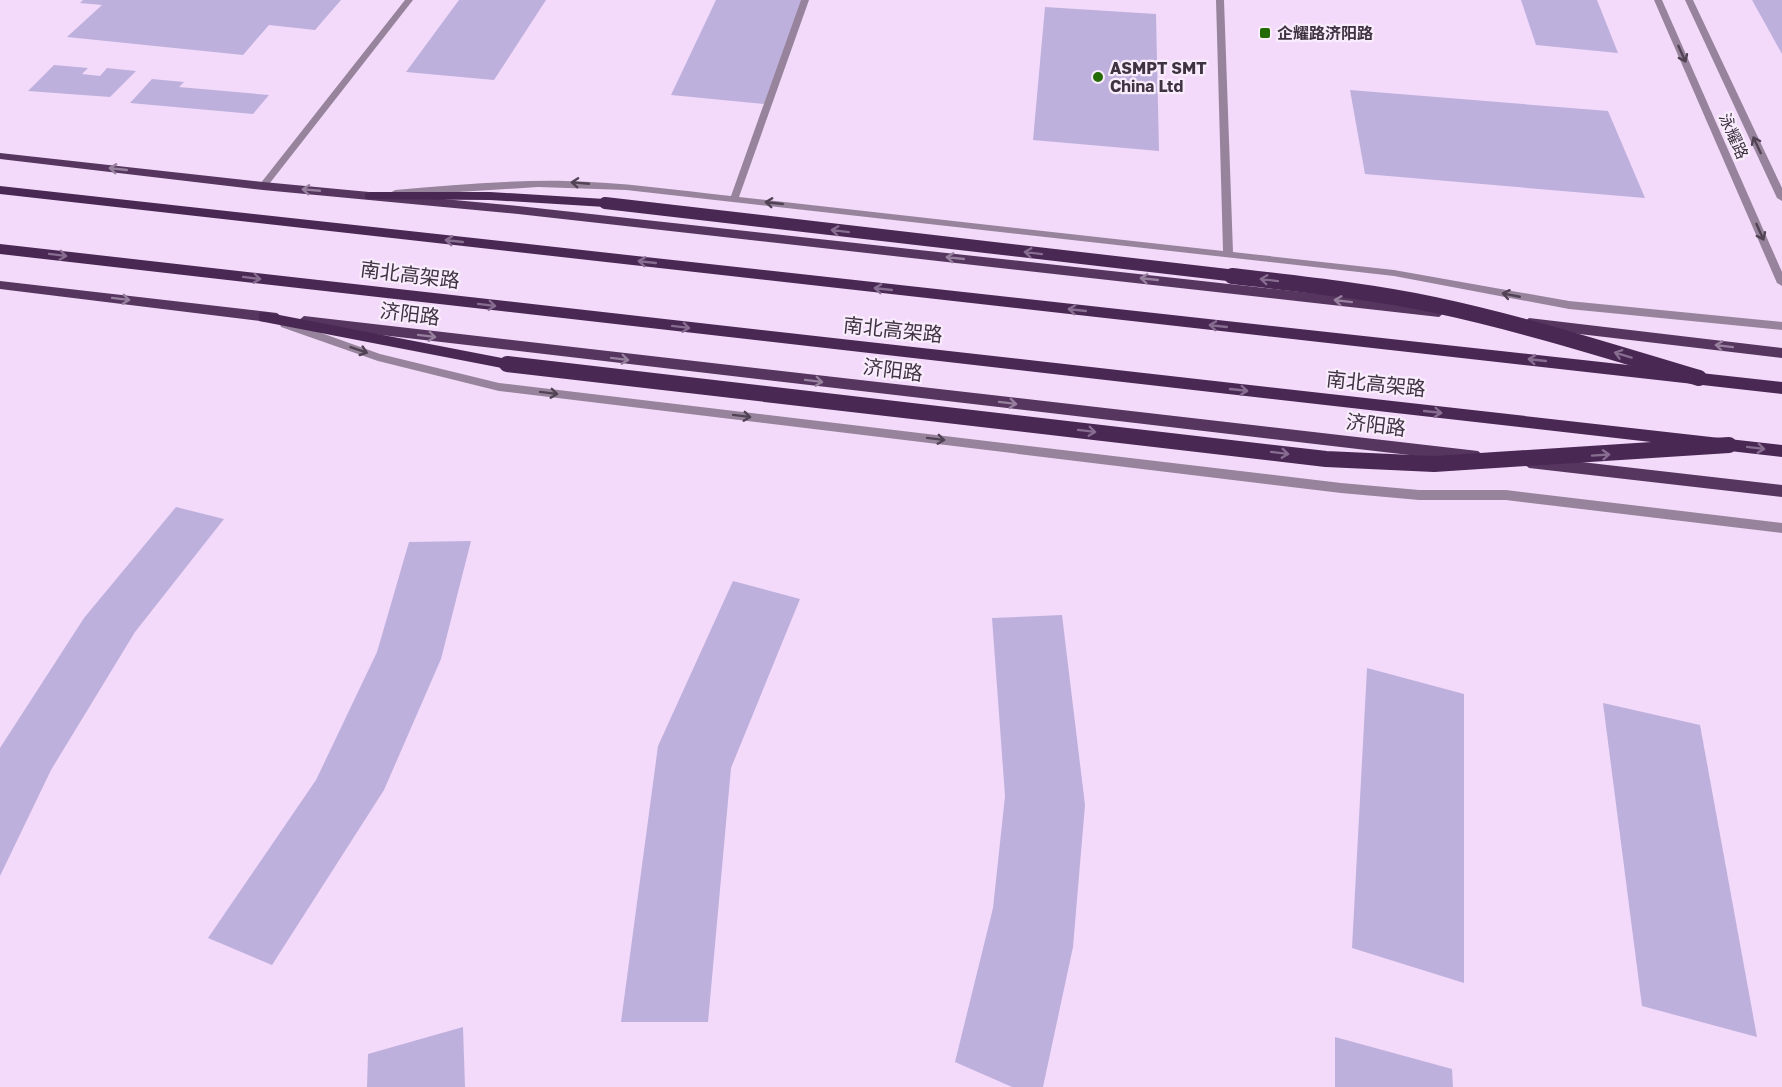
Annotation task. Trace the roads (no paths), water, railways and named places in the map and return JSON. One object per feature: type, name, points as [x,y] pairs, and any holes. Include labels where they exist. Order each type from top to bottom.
[{"type":"highway","name":"南北高架路","points":[[0,190],[1782,388]]},
{"type":"highway","points":[[370,196],[490,196],[604,203],[1344,289],[1435,305],[1526,327],[1699,378]]},
{"type":"highway","name":"南北高架路","points":[[0,249],[1782,452]]},
{"type":"highway","points":[[264,316],[507,364],[1326,459],[1434,464],[1729,446]]},
{"type":"main road","points":[[0,156],[263,186],[1238,288],[1782,353]]},
{"type":"main road","name":"济阳路","points":[[0,285],[1782,491]]},
{"type":"street","points":[[263,186],[409,0]]},
{"type":"street","points":[[734,199],[805,0]]},
{"type":"street","points":[[1220,0],[1228,255]]},
{"type":"street","name":"泳耀路","points":[[1659,0],[1782,283]]},
{"type":"street","name":"泳耀路","points":[[1689,0],[1782,198]]},
{"type":"street","points":[[370,196],[502,183],[565,182],[1394,273],[1569,305],[1782,326]]},
{"type":"street","points":[[264,316],[378,357],[499,387],[1341,488],[1419,495],[1506,495],[1782,528]]},
{"type":"place","name":"企耀路济阳路","points":[[1265,33]]},
{"type":"place","name":"ASMPT SMT China Ltd","points":[[1098,77]]}]
